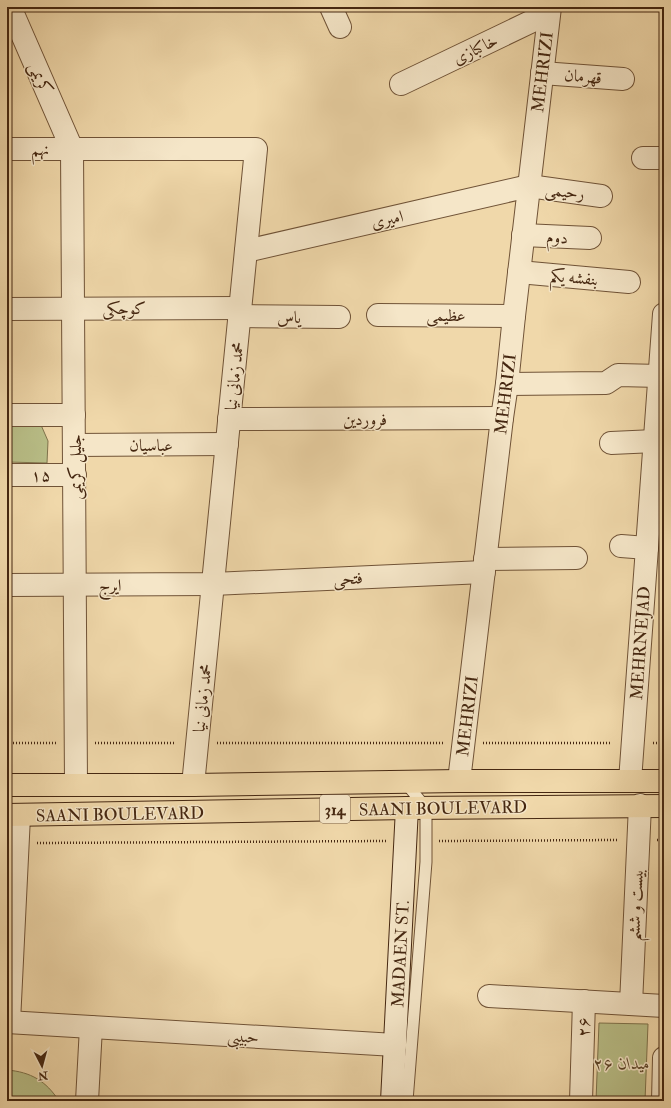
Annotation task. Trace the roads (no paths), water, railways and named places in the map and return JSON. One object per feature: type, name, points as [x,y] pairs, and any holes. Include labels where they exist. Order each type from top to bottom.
[{"type":"main road","name":"SAANI BOULEVARD","points":[[7,785],[193,785],[459,781],[664,781]]},
{"type":"main road","points":[[405,782],[416,808]]},
{"type":"main road","name":"SAANI BOULEVARD","points":[[13,816],[416,808],[664,806]]},
{"type":"street","name":"کریمی","points":[[10,7],[72,149]]},
{"type":"street","points":[[331,7],[340,27]]},
{"type":"street","name":"MEHRIZI","points":[[459,781],[550,10]]},
{"type":"street","name":"خاکبازی","points":[[401,84],[550,10]]},
{"type":"street","name":"قهرمان","points":[[542,73],[623,80]]},
{"type":"street","name":"نهم","points":[[7,149],[72,149]]},
{"type":"street","name":"محمد زمانی نیا","points":[[72,149],[256,149],[193,785]]},
{"type":"street","name":"جلیل کریمی","points":[[72,149],[76,784]]},
{"type":"street","name":"رحیمی","points":[[529,186],[601,196]]},
{"type":"street","name":"امیری","points":[[246,251],[529,186]]},
{"type":"street","name":"دوم","points":[[523,235],[590,238]]},
{"type":"street","name":"بنفشه یکم","points":[[519,272],[629,282]]},
{"type":"street","name":"کوچکی","points":[[7,309],[73,308],[240,312]]},
{"type":"street","name":"یاس","points":[[240,312],[340,317]]},
{"type":"street","name":"MEHRNEJAD","points":[[630,781],[647,548],[657,497],[660,376],[664,314]]},
{"type":"street","name":"عظیمی","points":[[378,315],[514,316]]},
{"type":"street","points":[[507,384],[606,383],[618,375],[660,376]]},
{"type":"street","points":[[7,415],[74,415]]},
{"type":"street","name":"فروردین","points":[[229,419],[502,418]]},
{"type":"street","points":[[611,443],[658,437]]},
{"type":"street","name":"عباسیان","points":[[74,446],[227,444]]},
{"type":"street","name":"۱۵","points":[[7,475],[75,475]]},
{"type":"street","points":[[621,546],[647,548]]},
{"type":"street","name":"فتحی","points":[[213,584],[576,558]]},
{"type":"street","name":"ایرج","points":[[7,585],[213,584]]},
{"type":"street","name":"بیست و ششم","points":[[631,1004],[640,806]]},
{"type":"street","name":"MADAEN ST.","points":[[392,1101],[395,1045],[416,841],[416,808]]},
{"type":"street","points":[[8,1022],[18,844],[13,816]]},
{"type":"street","points":[[490,996],[664,1006]]},
{"type":"street","name":"۲۶","points":[[581,1101],[584,1001]]},
{"type":"street","name":"حبیبی","points":[[8,1022],[395,1045]]},
{"type":"street","points":[[87,1101],[91,1027]]},
{"type":"street","points":[[663,1101],[664,1058]]},
{"type":"lane","points":[[407,1101],[426,862],[416,841]]},
{"type":"park label","name":"میدان ۲۶","points":[[622,1063]]}]
